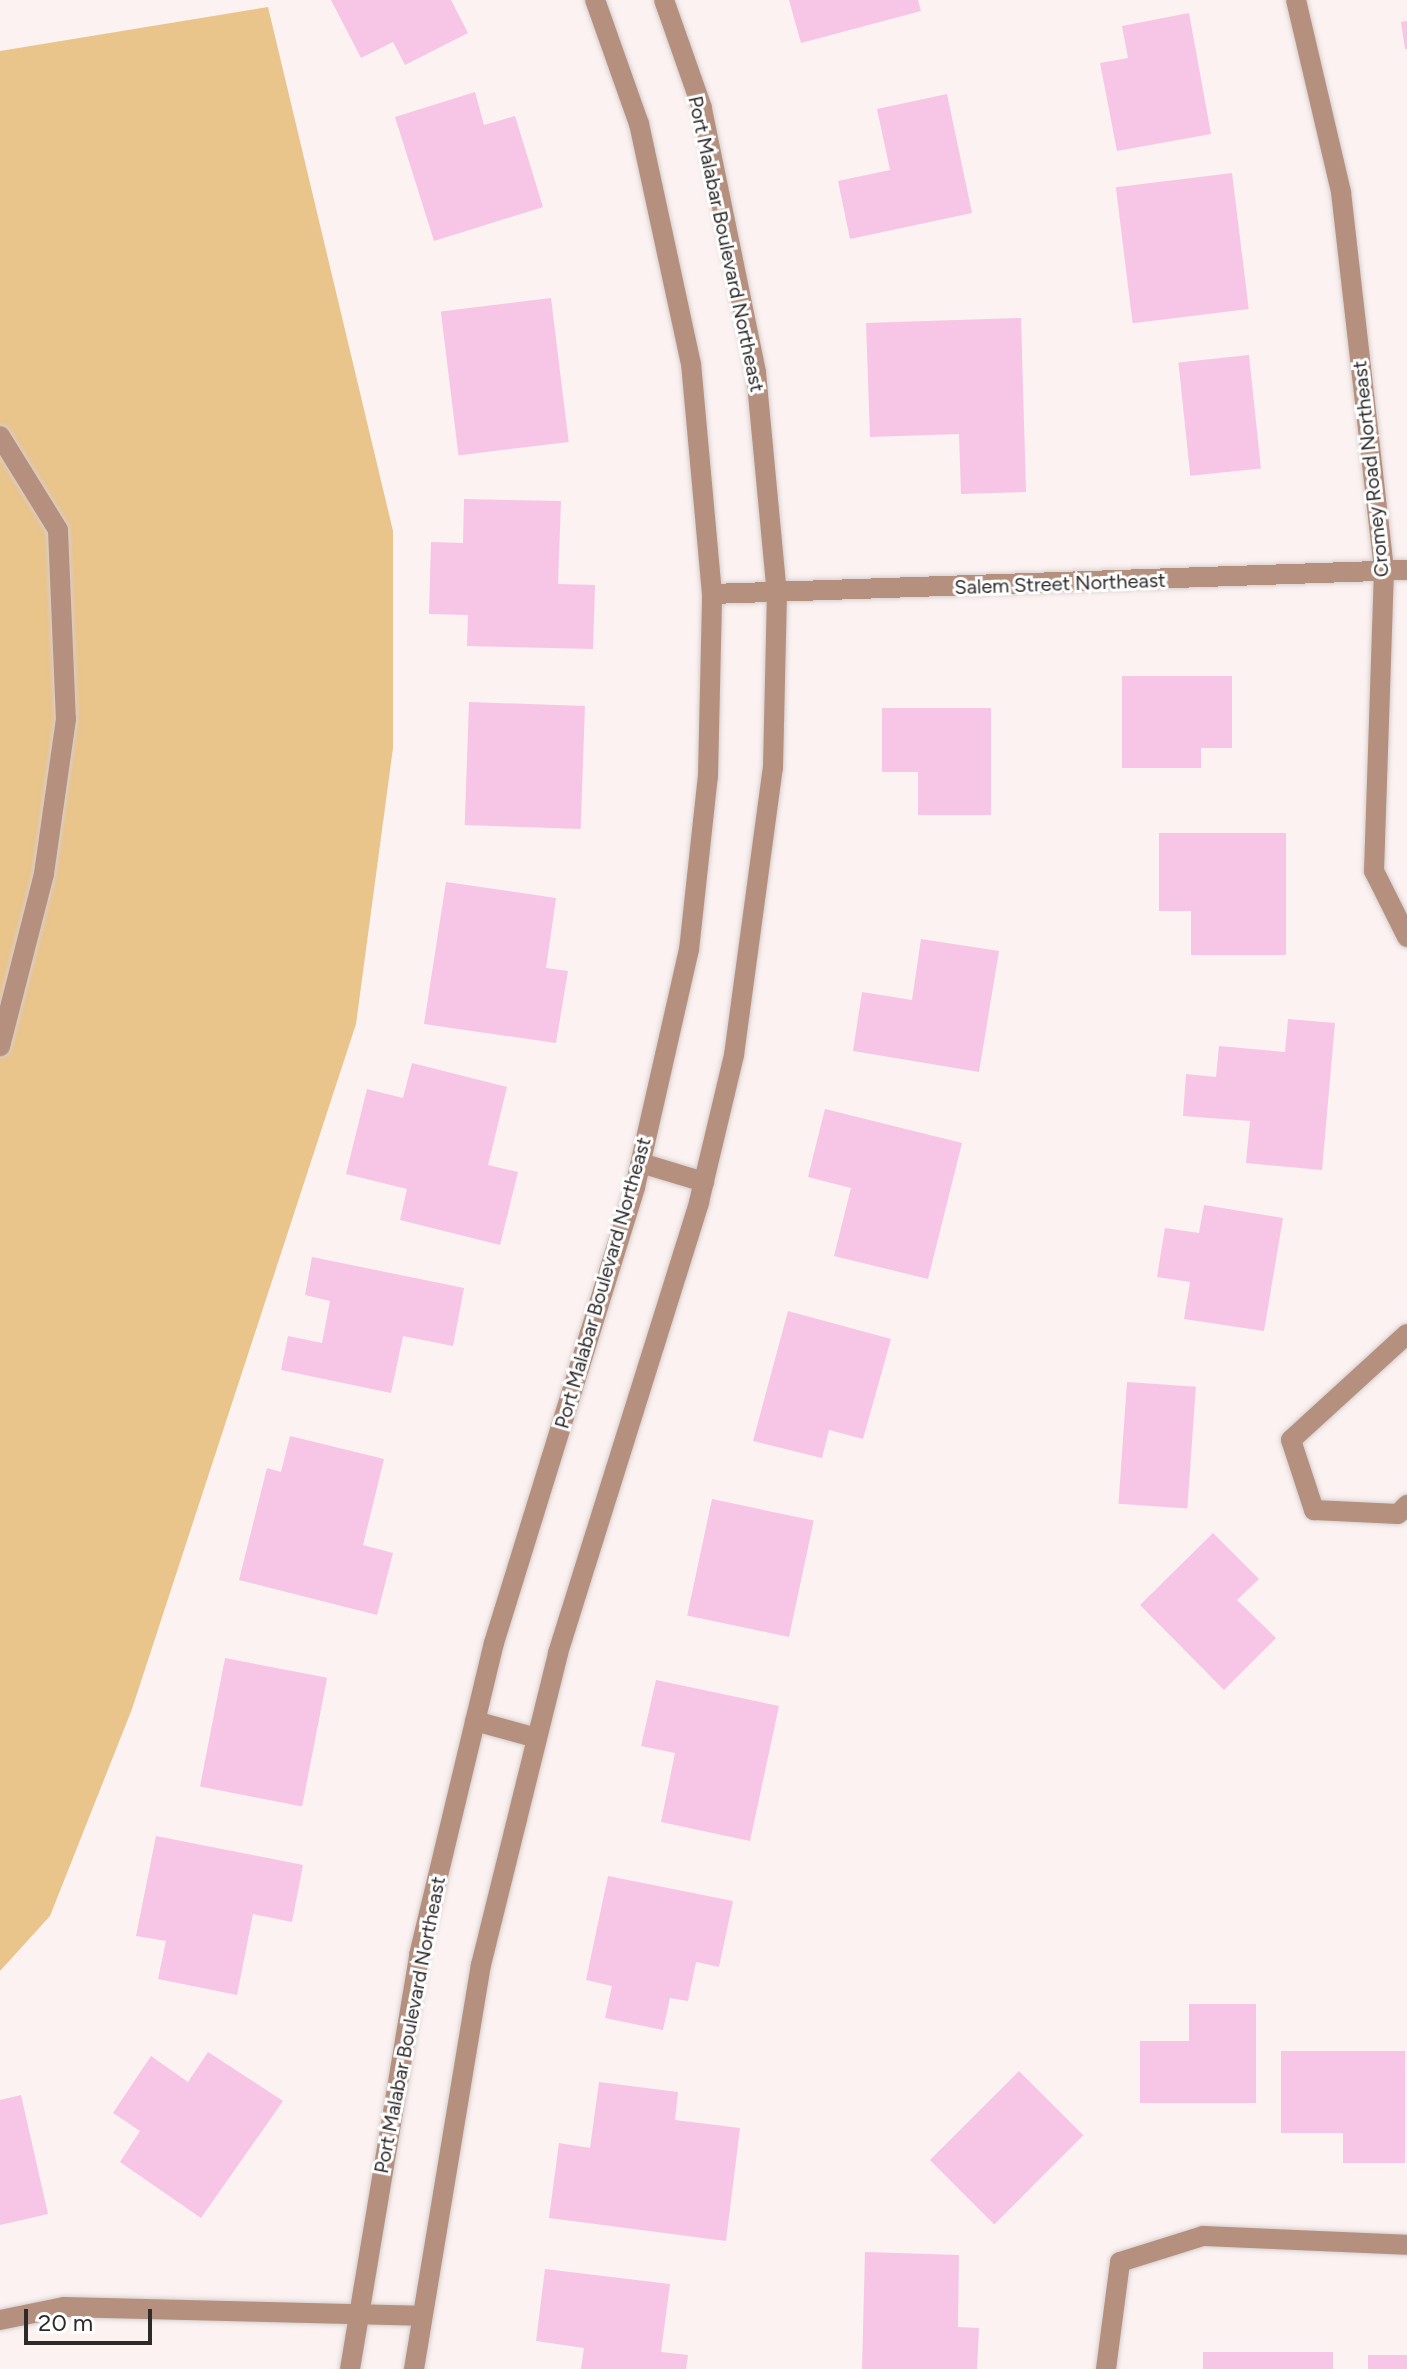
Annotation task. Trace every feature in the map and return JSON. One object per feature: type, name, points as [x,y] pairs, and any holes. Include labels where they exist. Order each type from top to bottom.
[{"type":"street","name":"Port Malabar Boulevard Northeast","points":[[350,2369],[357,2311],[419,1955],[494,1643],[641,1163],[689,950],[708,776],[712,594],[691,364],[639,124],[595,0]]},
{"type":"street","name":"Port Malabar Boulevard Northeast","points":[[414,2369],[420,2316],[481,1965],[558,1653],[704,1182],[734,1055],[751,948],[773,768],[777,595],[756,372],[702,108],[664,0]]},
{"type":"street","name":"Cromey Road Northeast","points":[[1296,0],[1341,192],[1384,570],[1374,871],[1407,937]]},
{"type":"street","points":[[0,436],[58,530],[66,719],[44,874],[0,1046]]},
{"type":"street","name":"Salem Street Northeast","points":[[712,594],[777,595],[1407,570]]},
{"type":"street","points":[[641,1163],[704,1182]]},
{"type":"street","points":[[1407,1334],[1291,1440],[1314,1510],[1398,1514],[1407,1505]]},
{"type":"street","points":[[475,1721],[537,1738]]},
{"type":"street","points":[[1106,2369],[1120,2262],[1203,2236],[1407,2245]]},
{"type":"street","points":[[0,2320],[64,2307],[357,2311],[420,2316]]},
{"type":"shaded area","points":[[268,7],[393,531],[393,748],[356,1024],[132,1709],[50,1916],[0,1971],[0,51]]},
{"type":"building","points":[[331,0],[451,0],[468,33],[405,65],[393,42],[361,58]]},
{"type":"building","points":[[789,0],[918,0],[921,11],[801,43]]},
{"type":"building","points":[[1189,13],[1211,134],[1117,151],[1100,63],[1128,58],[1122,26]]},
{"type":"building","points":[[1407,21],[1407,49],[1405,49],[1401,22]]},
{"type":"building","points":[[475,92],[484,125],[515,116],[543,207],[434,241],[395,117]]},
{"type":"building","points":[[947,94],[972,213],[850,239],[838,181],[890,170],[877,109]]},
{"type":"building","points":[[1232,173],[1249,309],[1133,323],[1116,187]]},
{"type":"building","points":[[551,298],[569,442],[458,455],[441,312]]},
{"type":"building","points":[[1021,318],[1026,492],[961,494],[959,434],[870,437],[866,323]]},
{"type":"building","points":[[1249,355],[1261,468],[1190,476],[1178,362]]},
{"type":"building","points":[[464,499],[561,501],[558,584],[595,585],[593,649],[467,646],[468,615],[429,614],[431,542],[463,543]]},
{"type":"building","points":[[1122,676],[1232,676],[1232,748],[1201,748],[1201,768],[1122,768]]},
{"type":"building","points":[[469,702],[585,706],[581,829],[465,825]]},
{"type":"building","points":[[882,708],[991,708],[991,815],[918,815],[918,772],[882,772]]},
{"type":"building","points":[[1159,833],[1286,833],[1286,955],[1191,955],[1191,911],[1159,911]]},
{"type":"building","points":[[446,882],[556,898],[546,968],[568,971],[556,1043],[424,1024]]},
{"type":"building","points":[[921,939],[999,951],[979,1072],[853,1051],[862,992],[912,1000]]},
{"type":"building","points":[[1288,1019],[1335,1023],[1322,1170],[1246,1163],[1250,1121],[1183,1116],[1186,1074],[1216,1077],[1219,1046],[1285,1052]]},
{"type":"building","points":[[412,1063],[507,1087],[488,1165],[518,1172],[500,1245],[400,1220],[407,1189],[346,1174],[367,1089],[403,1098]]},
{"type":"building","points":[[825,1109],[962,1143],[928,1279],[834,1256],[851,1188],[808,1177]]},
{"type":"building","points":[[1204,1205],[1283,1218],[1264,1331],[1184,1319],[1190,1282],[1157,1277],[1165,1228],[1199,1233]]},
{"type":"building","points":[[312,1257],[464,1288],[453,1346],[403,1336],[391,1393],[281,1370],[288,1336],[322,1343],[330,1301],[305,1295]]},
{"type":"building","points":[[788,1311],[891,1339],[863,1439],[829,1430],[822,1458],[753,1441]]},
{"type":"building","points":[[1127,1382],[1196,1387],[1187,1509],[1118,1504]]},
{"type":"building","points":[[290,1436],[384,1459],[363,1545],[393,1553],[377,1615],[239,1580],[267,1468],[281,1472]]},
{"type":"building","points":[[712,1499],[814,1521],[789,1637],[687,1615]]},
{"type":"building","points":[[1213,1533],[1259,1579],[1237,1600],[1276,1638],[1224,1690],[1140,1605]]},
{"type":"building","points":[[225,1658],[327,1678],[302,1806],[200,1787]]},
{"type":"building","points":[[656,1680],[779,1706],[750,1841],[661,1822],[675,1753],[641,1746]]},
{"type":"building","points":[[156,1836],[303,1865],[292,1922],[253,1914],[237,1995],[158,1979],[166,1941],[136,1936]]},
{"type":"building","points":[[608,1876],[733,1901],[719,1967],[696,1962],[688,2001],[670,1998],[663,2030],[605,2018],[612,1986],[586,1980]]},
{"type":"building","points":[[1189,2004],[1256,2004],[1256,2103],[1140,2103],[1140,2041],[1189,2041]]},
{"type":"building","points":[[1281,2051],[1405,2051],[1405,2163],[1343,2163],[1343,2133],[1281,2133]]},
{"type":"building","points":[[208,2052],[283,2101],[201,2218],[120,2162],[140,2131],[113,2113],[151,2056],[188,2082]]},
{"type":"building","points":[[1019,2071],[1083,2135],[994,2224],[930,2160]]},
{"type":"building","points":[[599,2082],[678,2092],[675,2120],[740,2128],[726,2241],[549,2218],[559,2143],[590,2148]]},
{"type":"building","points":[[21,2095],[48,2214],[0,2225],[0,2100]]},
{"type":"building","points":[[865,2252],[959,2255],[958,2327],[979,2328],[977,2369],[862,2369]]},
{"type":"building","points":[[545,2269],[670,2284],[661,2352],[688,2355],[686,2369],[581,2369],[584,2348],[536,2341]]},
{"type":"building","points":[[1203,2352],[1333,2352],[1333,2369],[1203,2369]]},
{"type":"building","points":[[1368,2355],[1407,2355],[1407,2369],[1368,2369]]}]
